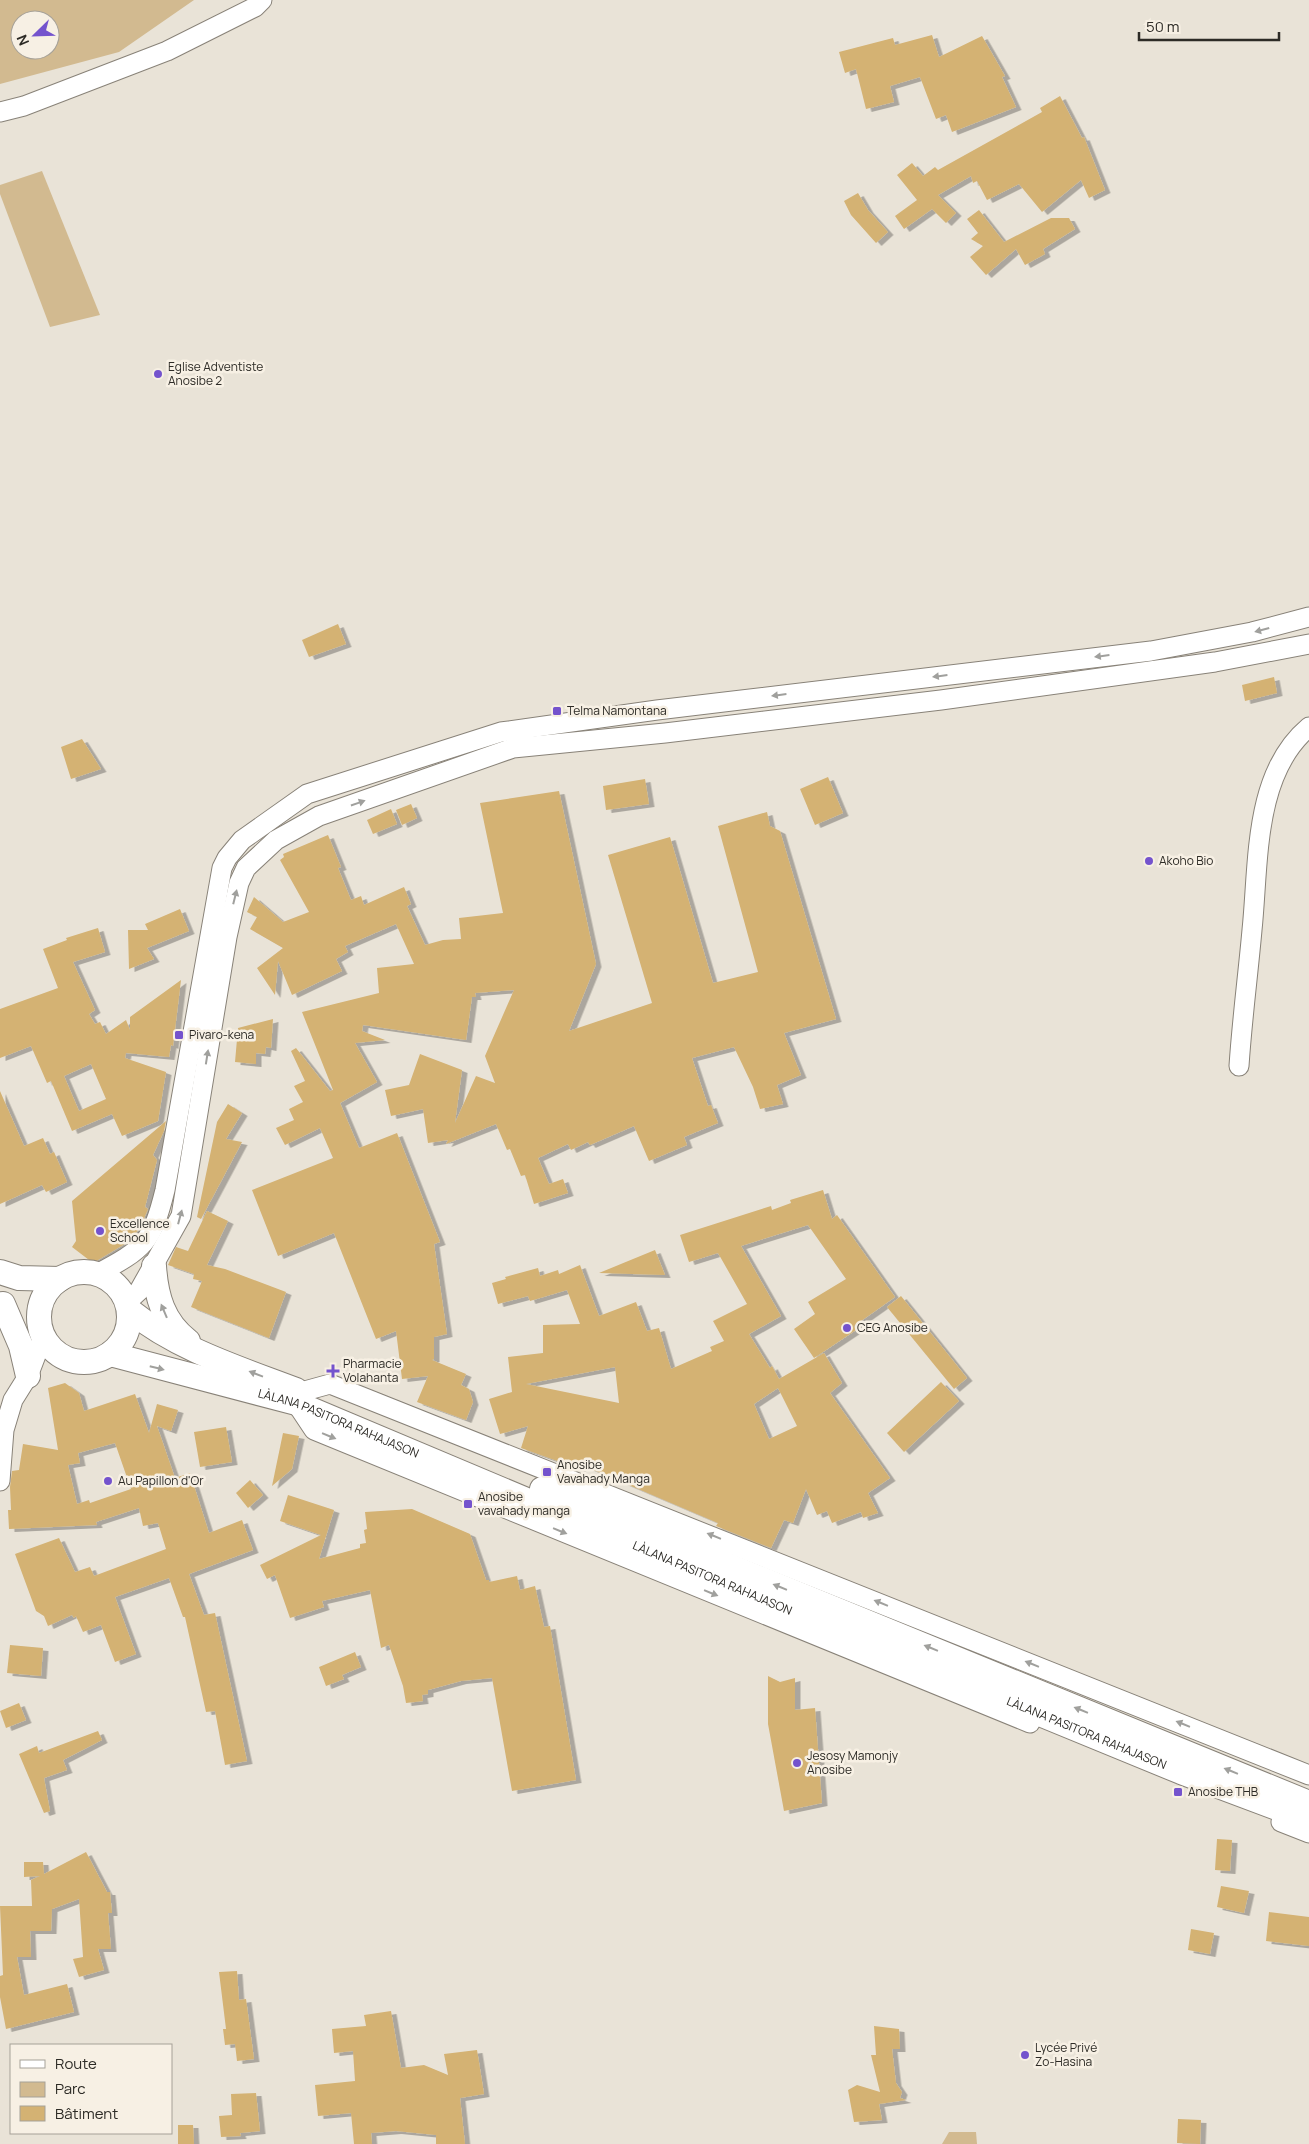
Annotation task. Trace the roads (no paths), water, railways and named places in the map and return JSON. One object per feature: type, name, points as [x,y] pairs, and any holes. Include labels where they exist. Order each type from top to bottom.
[{"type":"main road","points":[[154,1266],[156,1291],[165,1316],[180,1335],[210,1357]]},
{"type":"main road","points":[[0,1272],[19,1278],[60,1279],[82,1272],[97,1274],[110,1280],[120,1290],[128,1306],[128,1327],[122,1342],[110,1354],[96,1361],[80,1362],[65,1358],[52,1350],[43,1337],[39,1322],[40,1308],[51,1286],[60,1279]]},
{"type":"main road","points":[[1,1304],[26,1326],[43,1337]]},
{"type":"main road","points":[[1,1304],[21,1346],[28,1376]]},
{"type":"main road","name":"LÀLANA PASITORA RAHAJASON","points":[[128,1306],[152,1329],[298,1398],[845,1634],[1181,1772],[1309,1820]]},
{"type":"main road","name":"LÀLANA PASITORA RAHAJASON","points":[[110,1354],[298,1398],[1309,1803]]},
{"type":"street","points":[[0,112],[24,106],[167,51],[255,6],[262,0]]},
{"type":"street","points":[[97,1274],[130,1257],[142,1246],[156,1223],[165,1190],[222,868],[227,858],[242,840],[307,794],[502,732],[667,709],[1151,650],[1252,632],[1309,617]]},
{"type":"street","points":[[128,1306],[154,1266],[181,1216],[227,937],[239,883],[246,868],[276,840],[319,816],[513,748],[665,733],[951,699],[1215,662],[1309,644]]},
{"type":"street","points":[[1239,1066],[1242,1006],[1264,812],[1276,772],[1286,752],[1309,726]]},
{"type":"street","points":[[0,1481],[4,1430],[13,1400],[28,1376],[43,1337]]},
{"type":"street","points":[[1309,1775],[330,1384],[298,1398],[314,1430],[1176,1782],[1309,1833]]},
{"type":"place","name":"Eglise Adventiste Anosibe 2","points":[[158,374]]},
{"type":"place","name":"Telma Namontana","points":[[557,711]]},
{"type":"place","name":"Akoho Bio","points":[[1149,861]]},
{"type":"place","name":"Pivaro-kena","points":[[179,1035]]},
{"type":"place","name":"Excellence School","points":[[100,1231]]},
{"type":"place","name":"CEG Anosibe","points":[[847,1328]]},
{"type":"place","name":"Pharmacie Volahanta","points":[[333,1371]]},
{"type":"place","name":"Anosibe Vavahady Manga","points":[[547,1472]]},
{"type":"place","name":"Au Papillon d'Or","points":[[108,1481]]},
{"type":"place","name":"Anosibe vavahady manga","points":[[468,1504]]},
{"type":"place","name":"Jesosy Mamonjy Anosibe","points":[[797,1763]]},
{"type":"place","name":"Anosibe THB","points":[[1178,1792]]},
{"type":"place","name":"Lycée Privé Zo-Hasina","points":[[1025,2055]]}]
